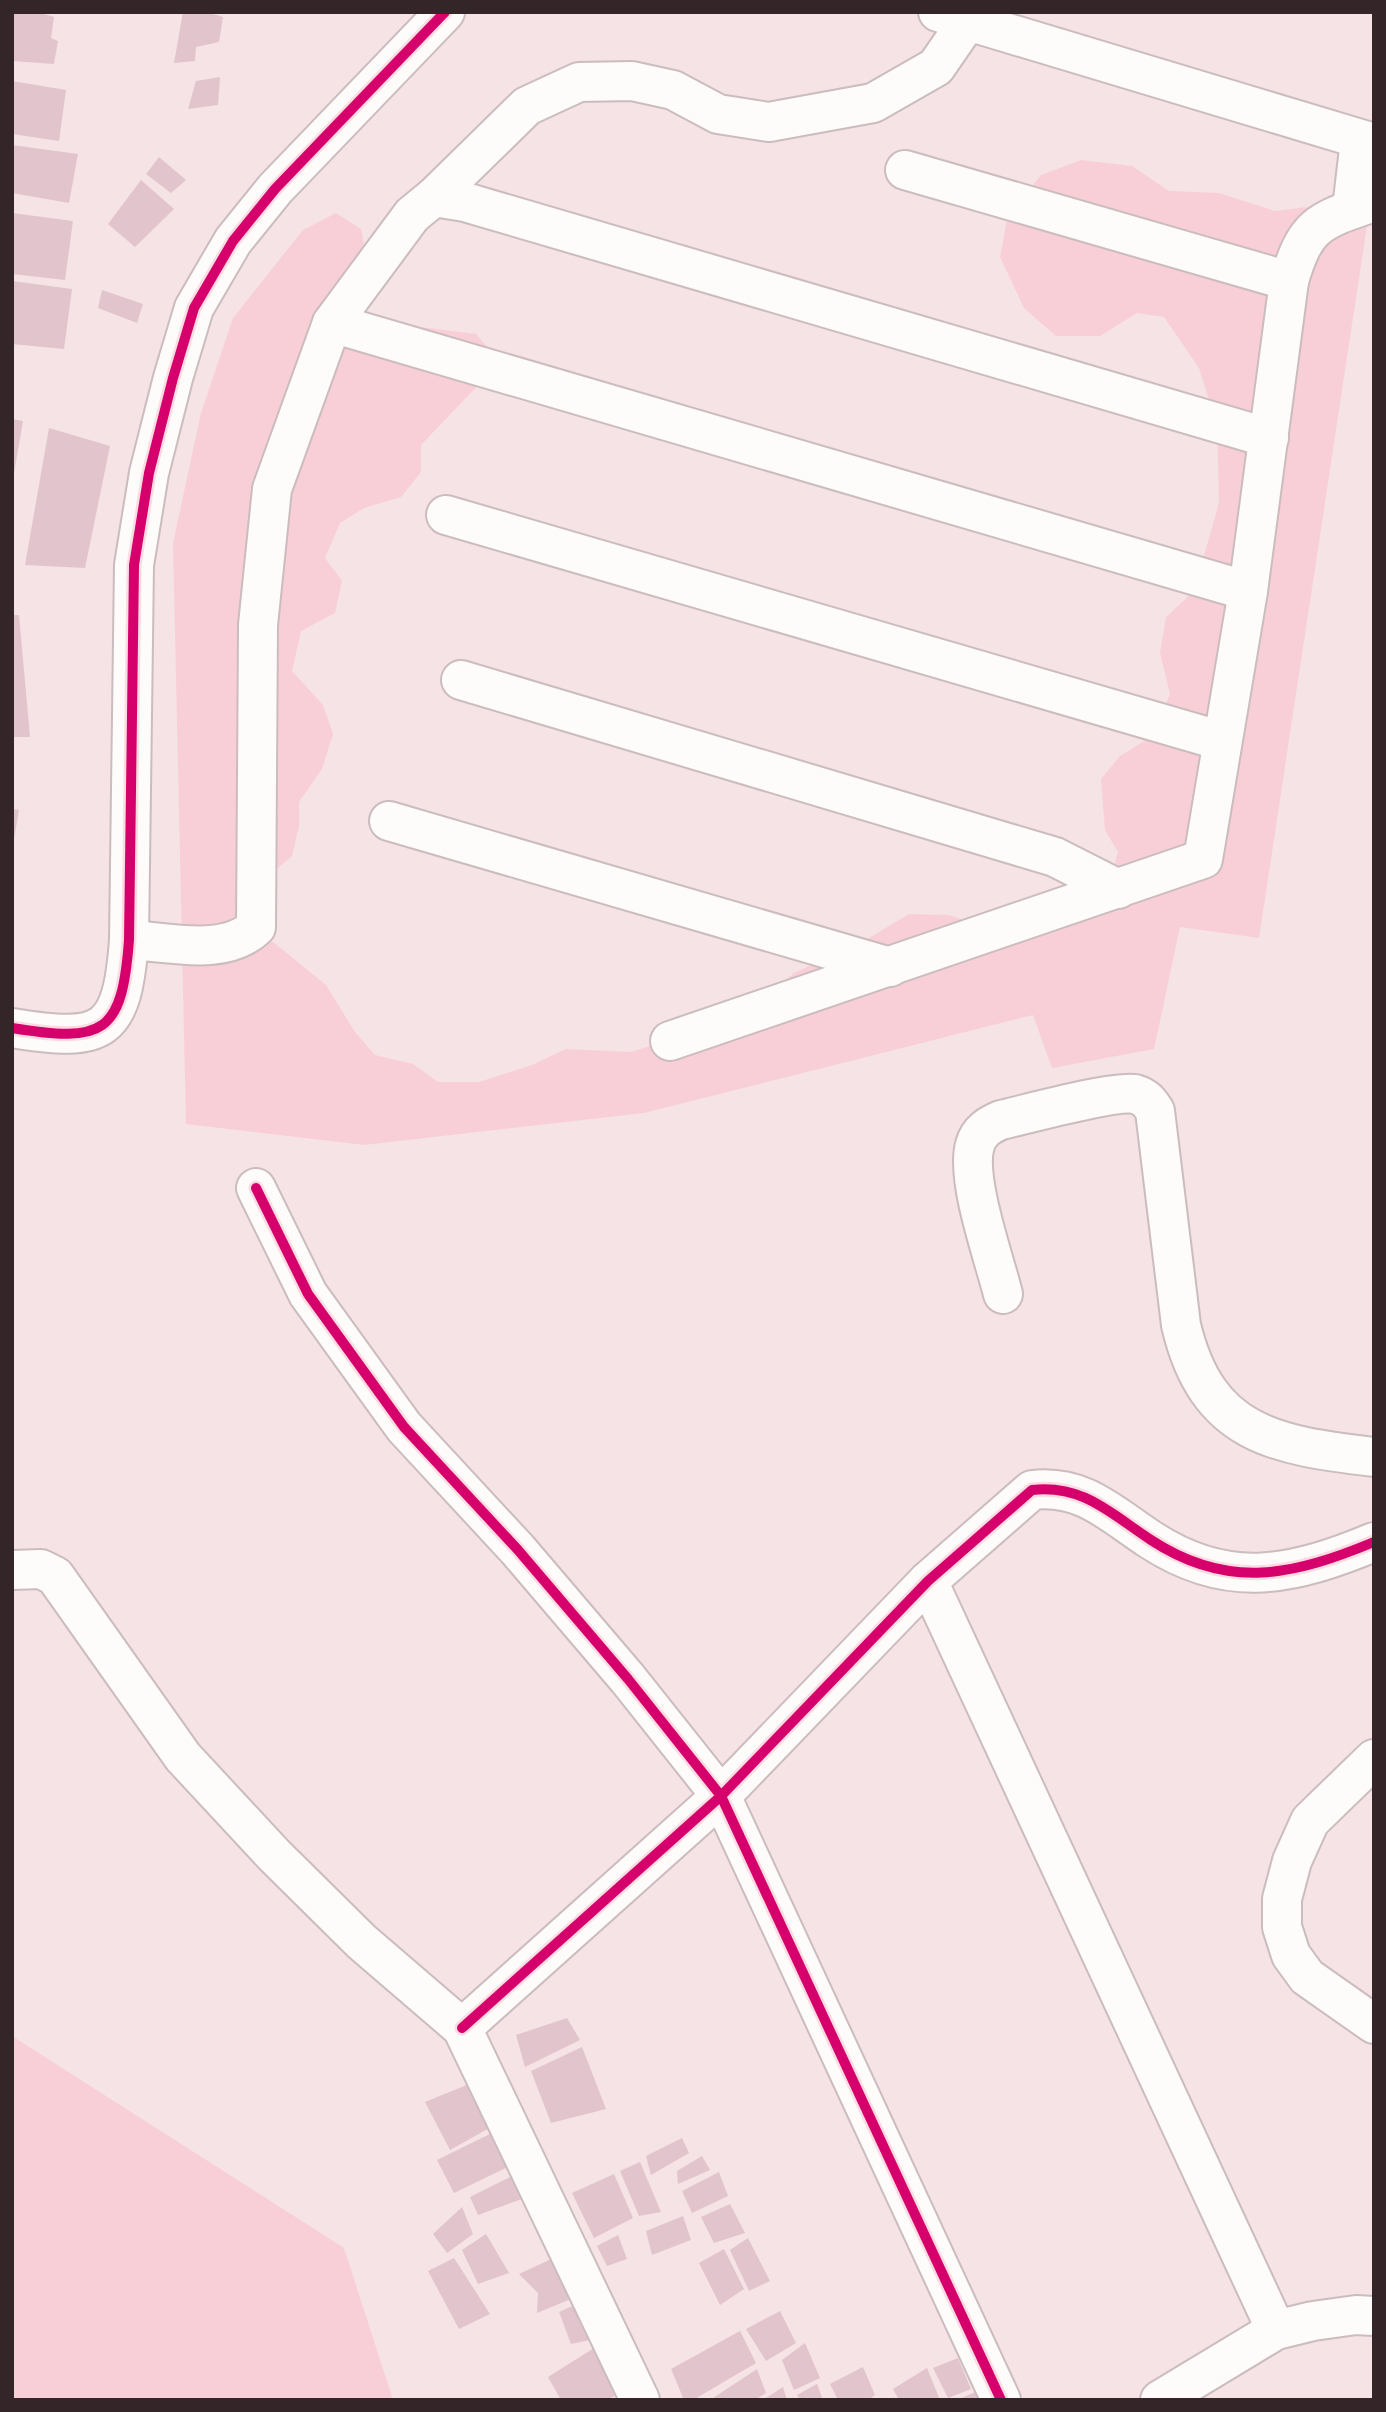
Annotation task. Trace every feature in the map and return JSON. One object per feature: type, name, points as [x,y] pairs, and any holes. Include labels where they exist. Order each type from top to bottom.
[{"type":"street","points":[[16,1029],[83,1035],[103,1026],[117,1010],[125,985],[129,940],[134,565],[152,461],[194,308],[233,241],[275,188],[444,12]]},
{"type":"street","points":[[129,940],[220,945],[244,939],[256,927],[258,625],[272,489],[332,323],[412,215],[527,106],[579,82],[632,81],[673,90],[718,114],[769,122],[873,103],[936,67],[953,17],[1367,141],[1363,206],[1325,219],[1299,248],[1289,281],[1248,591],[1203,859],[670,1041]]},
{"type":"street","points":[[905,170],[1289,281]]},
{"type":"street","points":[[433,197],[465,202],[1269,438]]},
{"type":"street","points":[[332,323],[1248,591]]},
{"type":"street","points":[[446,516],[1222,741]]},
{"type":"street","points":[[461,680],[1055,857],[1118,889]]},
{"type":"street","points":[[389,821],[890,967]]},
{"type":"street","points":[[1003,1294],[976,1189],[972,1160],[975,1142],[986,1127],[1001,1120],[1118,1094],[1139,1095],[1149,1101],[1155,1111],[1181,1325],[1188,1356],[1201,1383],[1221,1408],[1248,1428],[1312,1450],[1374,1457]]},
{"type":"street","points":[[256,1188],[308,1294],[404,1427],[518,1550],[628,1679],[721,1796],[1002,2400]]},
{"type":"street","points":[[462,2028],[721,1796],[928,1581],[1032,1490],[1051,1488],[1076,1492],[1100,1503],[1153,1541],[1228,1572],[1252,1575],[1293,1569],[1329,1561],[1374,1542]]},
{"type":"street","points":[[12,1570],[41,1569],[55,1576],[183,1757],[274,1855],[333,1913],[462,2028],[640,2400]]},
{"type":"street","points":[[928,1581],[1276,2330]]},
{"type":"street","points":[[1374,1759],[1310,1821],[1292,1861],[1282,1899],[1282,1927],[1291,1955],[1307,1977],[1374,2024]]},
{"type":"street","points":[[1160,2400],[1276,2330],[1324,2319],[1374,2316]]},
{"type":"shaded area","points":[[1081,160],[1132,166],[1169,191],[1219,193],[1275,211],[1371,199],[1259,938],[1180,927],[1154,1049],[1052,1068],[1033,1015],[644,1113],[364,1145],[186,1124],[173,543],[201,413],[233,318],[303,230],[336,213],[361,229],[369,272],[362,308],[378,328],[420,327],[476,334],[490,350],[483,380],[421,445],[421,472],[401,497],[364,508],[340,523],[325,558],[342,581],[335,613],[301,631],[292,671],[323,705],[333,734],[322,769],[299,802],[299,826],[292,856],[263,881],[267,937],[326,985],[355,1032],[375,1055],[413,1064],[438,1082],[479,1082],[532,1065],[566,1049],[631,1052],[744,1015],[794,973],[864,941],[909,914],[948,915],[981,925],[1107,890],[1118,852],[1105,830],[1101,779],[1120,756],[1154,735],[1170,694],[1160,653],[1166,617],[1194,591],[1219,503],[1217,426],[1199,368],[1164,317],[1137,313],[1100,336],[1056,336],[1024,308],[1000,257],[1008,215],[1041,175]]},
{"type":"shaded area","points":[[12,2036],[344,2248],[393,2400],[12,2400]]},
{"type":"building","points":[[12,12],[38,12],[54,17],[51,38],[58,41],[54,64],[12,61]]},
{"type":"building","points":[[183,12],[206,12],[223,17],[219,42],[196,47],[195,61],[174,63]]},
{"type":"building","points":[[220,77],[218,105],[188,109],[196,81]]},
{"type":"building","points":[[12,81],[66,90],[59,141],[12,134]]},
{"type":"building","points":[[12,145],[78,154],[69,203],[12,193]]},
{"type":"building","points":[[159,157],[186,180],[171,193],[146,174]]},
{"type":"building","points":[[141,180],[174,209],[135,247],[108,224]]},
{"type":"building","points":[[12,213],[73,221],[65,280],[12,274]]},
{"type":"building","points":[[12,281],[72,289],[64,349],[12,344]]},
{"type":"building","points":[[102,290],[143,304],[137,323],[98,308]]},
{"type":"building","points":[[12,419],[23,421],[14,473],[12,473]]},
{"type":"building","points":[[49,428],[110,446],[85,568],[25,565]]},
{"type":"building","points":[[12,615],[19,615],[30,737],[12,737]]},
{"type":"building","points":[[12,809],[19,810],[14,839],[12,839]]},
{"type":"building","points":[[567,2018],[580,2040],[525,2067],[516,2035]]},
{"type":"building","points":[[582,2047],[606,2109],[551,2123],[531,2071]]},
{"type":"building","points":[[474,2082],[493,2126],[450,2150],[425,2102]]},
{"type":"building","points":[[496,2131],[510,2166],[454,2193],[437,2160]]},
{"type":"building","points":[[682,2138],[689,2153],[651,2175],[646,2156]]},
{"type":"building","points":[[702,2156],[710,2170],[678,2184],[677,2171]]},
{"type":"building","points":[[640,2162],[661,2212],[639,2216],[620,2171]]},
{"type":"building","points":[[719,2172],[728,2196],[692,2213],[682,2191]]},
{"type":"building","points":[[614,2174],[633,2218],[594,2238],[572,2193]]},
{"type":"building","points":[[514,2175],[522,2199],[478,2215],[470,2197]]},
{"type":"building","points":[[730,2204],[745,2233],[714,2243],[701,2217]]},
{"type":"building","points":[[462,2207],[473,2234],[447,2253],[433,2234]]},
{"type":"building","points":[[683,2216],[691,2240],[652,2255],[646,2231]]},
{"type":"building","points":[[486,2234],[509,2273],[478,2284],[462,2250]]},
{"type":"building","points":[[618,2235],[627,2259],[607,2266],[597,2246]]},
{"type":"building","points":[[748,2238],[770,2281],[749,2291],[730,2250]]},
{"type":"building","points":[[724,2249],[744,2289],[720,2305],[699,2263]]},
{"type":"building","points":[[562,2254],[578,2296],[537,2313],[538,2293],[519,2274]]},
{"type":"building","points":[[454,2258],[490,2314],[459,2329],[428,2271]]},
{"type":"building","points":[[577,2304],[590,2340],[571,2344],[559,2312]]},
{"type":"building","points":[[780,2311],[796,2343],[766,2361],[746,2329]]},
{"type":"building","points":[[740,2331],[756,2363],[693,2400],[684,2400],[671,2369]]},
{"type":"building","points":[[805,2343],[820,2378],[794,2390],[782,2360]]},
{"type":"building","points":[[594,2348],[615,2396],[606,2400],[561,2400],[548,2377]]},
{"type":"building","points":[[958,2358],[971,2389],[948,2398],[933,2368]]},
{"type":"building","points":[[863,2367],[875,2395],[868,2400],[838,2400],[830,2384]]},
{"type":"building","points":[[927,2368],[940,2400],[899,2400],[893,2389]]},
{"type":"building","points":[[757,2369],[766,2393],[755,2400],[710,2400]]},
{"type":"building","points":[[817,2384],[823,2400],[800,2400],[797,2395]]},
{"type":"building","points":[[783,2387],[787,2400],[763,2400]]},
{"type":"building","points":[[980,2390],[984,2400],[957,2400]]},
{"type":"cycle path","points":[[12,1028],[68,1034],[88,1032],[102,1025],[113,1013],[121,996],[129,940],[134,565],[149,473],[194,308],[233,241],[275,189],[445,12]]},
{"type":"cycle path","points":[[256,1188],[308,1294],[404,1427],[518,1550],[628,1679],[721,1796],[1001,2400]]},
{"type":"cycle path","points":[[462,2028],[721,1796],[928,1581],[1032,1490],[1050,1489],[1082,1496],[1180,1556],[1235,1572],[1289,1569],[1316,1563],[1374,1542]]}]
